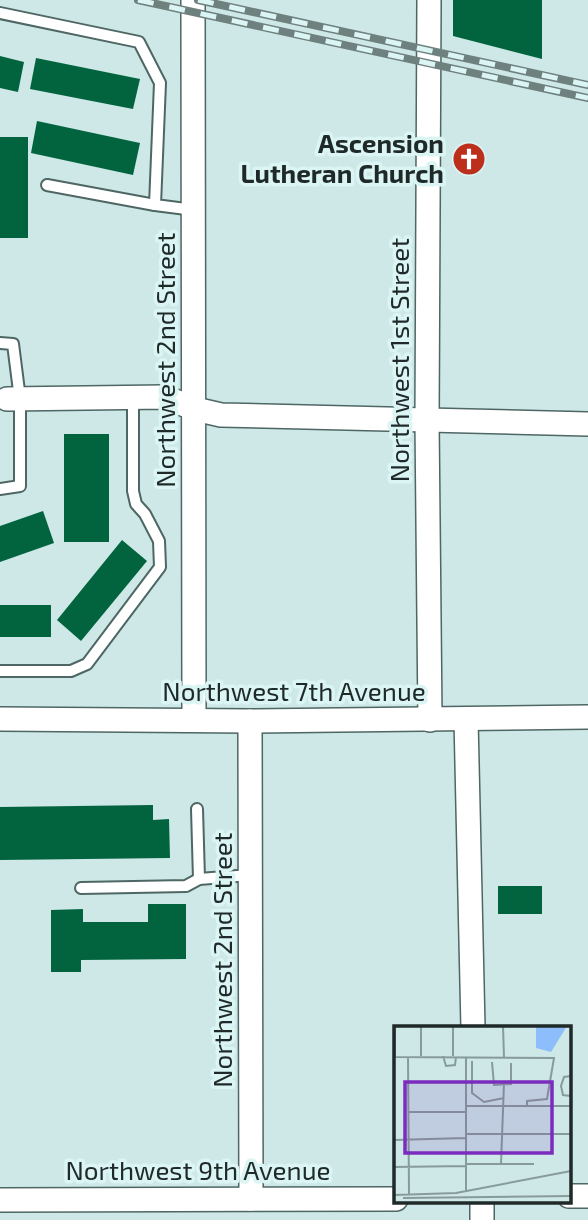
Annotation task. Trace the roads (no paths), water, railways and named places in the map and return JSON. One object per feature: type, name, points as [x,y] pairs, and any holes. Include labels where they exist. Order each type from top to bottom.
[{"type":"street","name":"Northwest 2nd Street","points":[[194,0],[194,720]]},
{"type":"street","name":"Northwest 1st Street","points":[[429,0],[427,421],[430,720]]},
{"type":"street","points":[[14,398],[165,397],[195,409],[221,415],[588,424]]},
{"type":"street","name":"Northwest 7th Avenue","points":[[0,719],[250,721],[588,717]]},
{"type":"street","points":[[466,719],[473,1026]]},
{"type":"street","name":"Northwest 2nd Street","points":[[250,721],[251,1199]]},
{"type":"street","points":[[570,1196],[588,1196]]},
{"type":"street","name":"Northwest 9th Avenue","points":[[0,1200],[160,1210],[251,1199],[394,1199]]},
{"type":"street","points":[[482,1202],[482,1220]]},
{"type":"lane","points":[[0,13],[139,42],[160,83],[155,205]]},
{"type":"lane","points":[[47,185],[194,210]]},
{"type":"lane","points":[[0,343],[13,344],[19,486],[0,489]]},
{"type":"lane","points":[[0,671],[71,671],[87,664],[160,567],[159,541],[145,513],[136,503],[133,491],[133,397]]},
{"type":"lane","points":[[197,809],[199,879]]},
{"type":"lane","points":[[81,888],[186,887],[199,879],[250,875]]},
{"type":"railway","points":[[138,0],[588,98]]},
{"type":"railway","points":[[198,0],[588,85]]},
{"type":"place","name":"Ascension Lutheran Church","points":[[469,159]]}]
